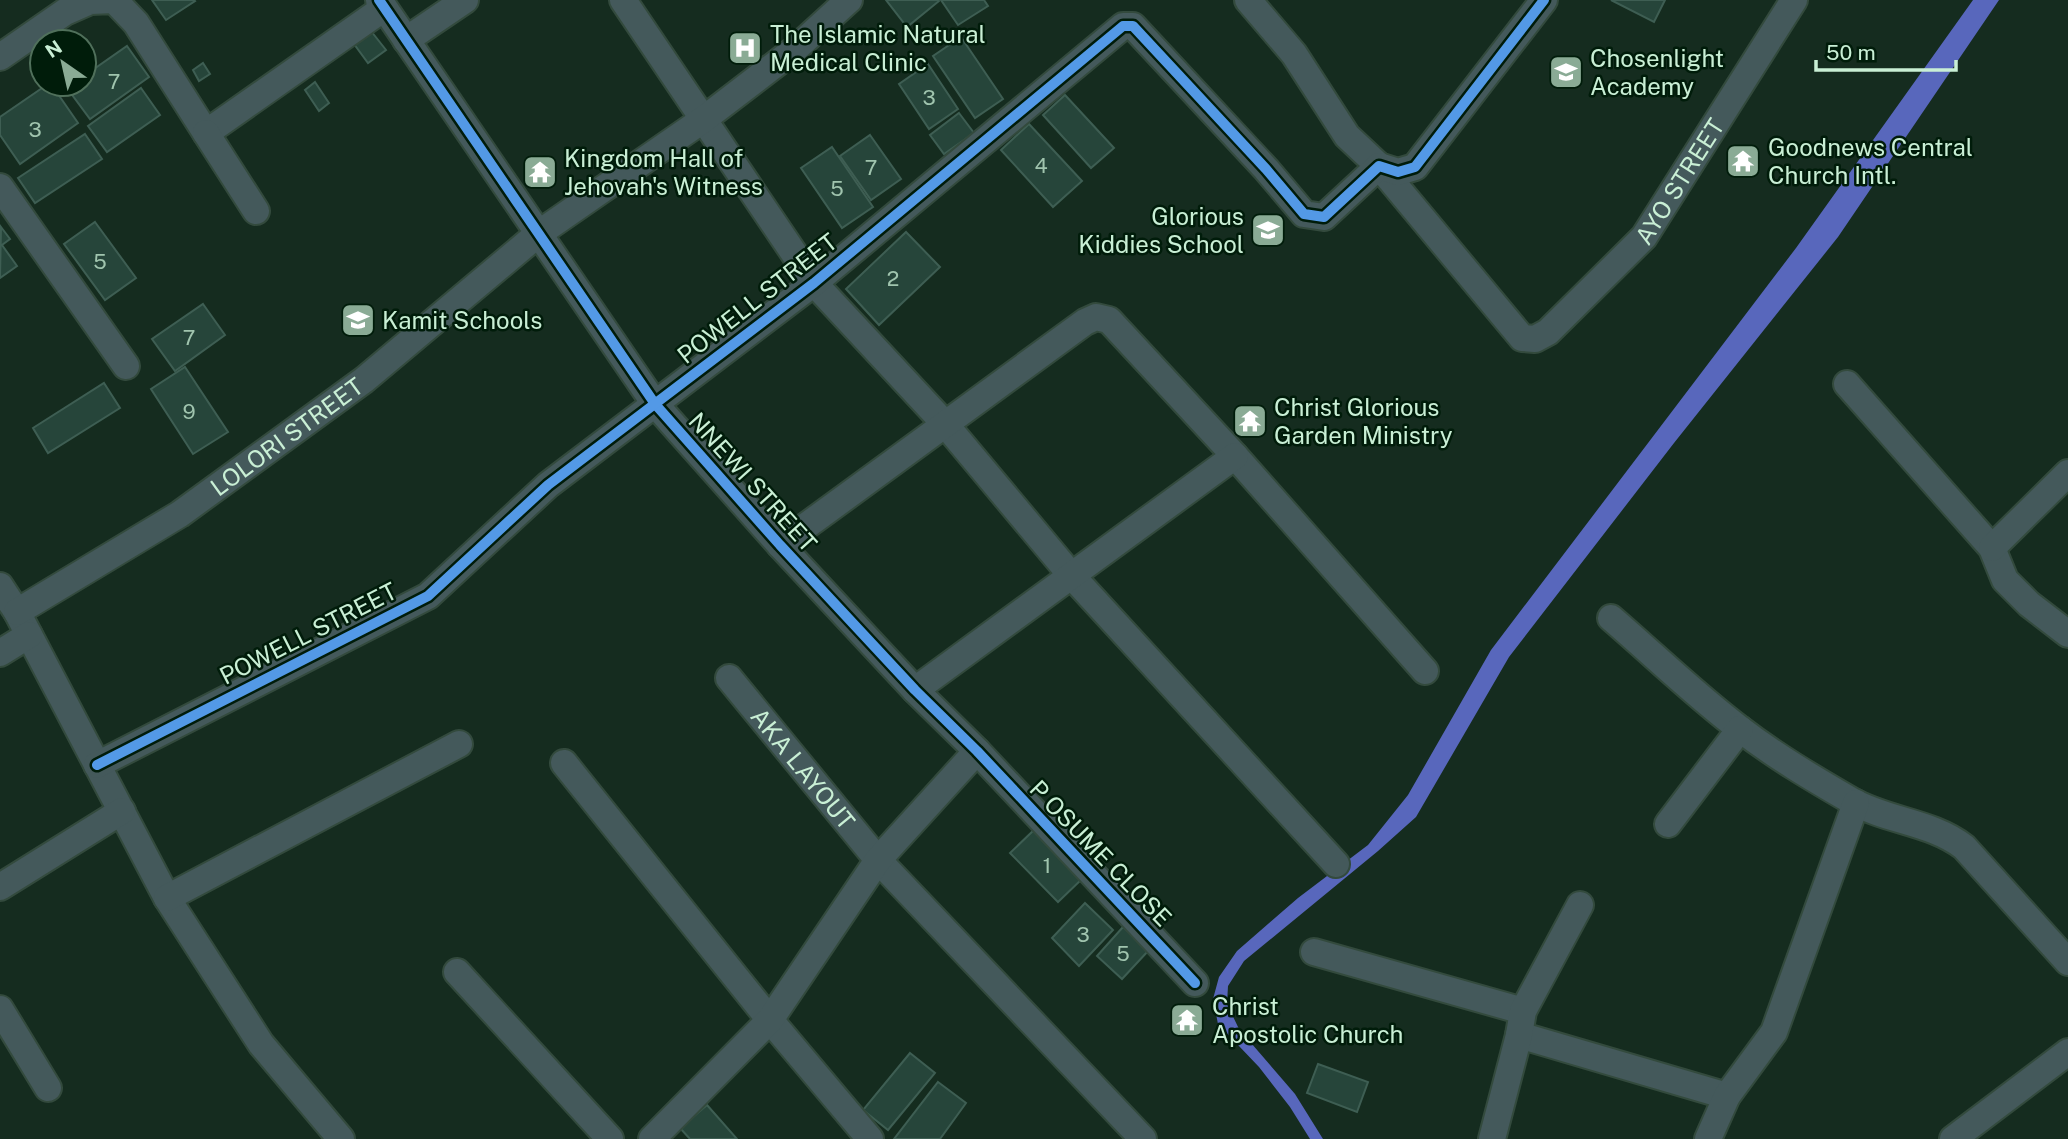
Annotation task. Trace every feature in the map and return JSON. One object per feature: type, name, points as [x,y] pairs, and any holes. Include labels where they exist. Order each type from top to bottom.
[{"type":"street","points":[[407,40],[465,0]]},
{"type":"street","points":[[623,0],[814,282],[945,424],[1071,575],[1336,864]]},
{"type":"street","name":"LOLORI STREET","points":[[0,653],[23,624],[364,380],[538,234],[704,119],[794,50],[849,0]]},
{"type":"street","points":[[1248,0],[1294,54],[1348,136],[1379,166],[1398,172],[1415,167],[1544,0]]},
{"type":"street","name":"AYO STREET","points":[[1379,166],[1522,338],[1535,339],[1548,332],[1644,237],[1794,0]]},
{"type":"street","points":[[0,57],[65,12],[90,1],[114,1],[136,23],[256,211]]},
{"type":"street","points":[[206,133],[382,4]]},
{"type":"street","name":"NNEWI STREET","points":[[382,4],[655,404],[780,545],[915,690],[977,751]]},
{"type":"street","name":"POWELL STREET","points":[[97,765],[428,596],[548,485],[814,282],[1123,26],[1133,26],[1266,169],[1304,214],[1324,217],[1379,166]]},
{"type":"street","points":[[0,187],[126,366]]},
{"type":"street","points":[[780,545],[1085,322],[1096,317],[1109,320],[1235,456],[1425,671]]},
{"type":"street","points":[[1846,384],[1992,548],[2006,580],[2029,604],[2068,634]]},
{"type":"street","points":[[915,690],[1235,456]]},
{"type":"street","points":[[1992,548],[2068,473]]},
{"type":"street","points":[[0,586],[23,624],[167,898],[261,1044],[341,1139]]},
{"type":"street","points":[[1611,618],[1740,729],[1799,770],[1856,803],[1898,820],[1949,835],[1964,847],[2068,962]]},
{"type":"street","name":"AKA LAYOUT","points":[[729,678],[878,860],[1143,1139]]},
{"type":"street","points":[[1668,824],[1740,729]]},
{"type":"street","points":[[167,898],[459,744]]},
{"type":"street","points":[[652,1139],[770,1020],[878,860],[977,751]]},
{"type":"street","name":"P OSUME CLOSE","points":[[977,751],[1195,983]]},
{"type":"street","points":[[564,763],[770,1020],[870,1139]]},
{"type":"street","points":[[1707,1139],[1727,1096],[1774,1032],[1856,803]]},
{"type":"street","points":[[0,887],[122,811]]},
{"type":"street","points":[[1492,1139],[1521,1023],[1580,905]]},
{"type":"street","points":[[1314,953],[1727,1096]]},
{"type":"street","points":[[457,972],[610,1139]]},
{"type":"street","points":[[0,1009],[48,1088]]},
{"type":"street","points":[[1953,1139],[2068,1052]]},
{"type":"water","points":[[1973,0],[1999,0],[1838,237],[1509,657],[1416,817],[1244,961],[1228,986],[1227,1004],[1239,1029],[1295,1094],[1323,1139],[1310,1139],[1290,1107],[1259,1067],[1218,1024],[1213,999],[1219,977],[1237,951],[1298,898],[1368,845],[1408,795],[1491,650],[1796,248]]},
{"type":"building","points":[[152,0],[194,0],[195,1],[166,20]]},
{"type":"building","points":[[886,0],[938,0],[939,1],[907,27]]},
{"type":"building","points":[[941,0],[984,0],[988,6],[958,25]]},
{"type":"building","points":[[1611,0],[1665,0],[1654,22]]},
{"type":"building","points":[[371,31],[386,50],[368,63],[354,44]]},
{"type":"building","points":[[961,37],[1003,99],[975,118],[933,56]]},
{"type":"building","points":[[127,46],[149,77],[90,119],[74,98],[98,98],[98,66]]},
{"type":"building","points":[[203,63],[210,74],[199,81],[193,70]]},
{"type":"building","points":[[928,64],[958,109],[929,129],[899,84]]},
{"type":"building","points":[[315,82],[329,103],[319,111],[305,90]]},
{"type":"building","points":[[141,88],[160,115],[107,152],[88,126]]},
{"type":"building","points":[[1065,95],[1114,148],[1091,168],[1043,115]]},
{"type":"building","points":[[28,98],[61,98],[78,123],[20,164],[0,135],[0,117]]},
{"type":"building","points":[[959,113],[974,133],[944,154],[930,135]]},
{"type":"building","points":[[1029,124],[1082,181],[1053,207],[1001,150]]},
{"type":"building","points":[[85,134],[102,159],[35,203],[18,178]]},
{"type":"building","points":[[870,135],[901,179],[871,200],[840,156]]},
{"type":"building","points":[[832,147],[873,207],[842,228],[801,168]]},
{"type":"building","points":[[95,222],[136,278],[105,300],[64,244]]},
{"type":"building","points":[[1,227],[10,239],[2,245],[17,266],[0,278]]},
{"type":"building","points":[[906,232],[940,267],[879,325],[846,289]]},
{"type":"building","points":[[203,304],[225,335],[175,371],[152,339]]},
{"type":"building","points":[[185,367],[228,432],[193,454],[151,389]]},
{"type":"building","points":[[104,383],[120,408],[48,453],[33,428]]},
{"type":"building","points":[[1035,829],[1083,878],[1058,902],[1010,853]]},
{"type":"building","points":[[1085,903],[1113,930],[1079,966],[1052,938]]},
{"type":"building","points":[[1123,927],[1149,950],[1122,979],[1097,956]]},
{"type":"building","points":[[910,1053],[935,1073],[888,1130],[863,1110]]},
{"type":"building","points":[[1318,1064],[1368,1082],[1357,1112],[1307,1093]]},
{"type":"building","points":[[938,1082],[966,1103],[940,1139],[894,1139]]},
{"type":"building","points":[[707,1105],[737,1139],[690,1139],[680,1128]]},
{"type":"cycle path","points":[[379,0],[655,404],[780,545],[915,690],[977,751],[1195,983]]},
{"type":"cycle path","points":[[97,765],[428,596],[548,485],[814,283],[1123,26],[1133,26],[1266,169],[1304,214],[1324,217],[1379,166],[1398,172],[1415,167],[1544,0]]},
{"type":"place","name":"The Islamic Natural Medical Clinic","points":[[745,48]]},
{"type":"place","name":"Chosenlight Academy","points":[[1566,72]]},
{"type":"place","name":"Goodnews Central Church Intl.","points":[[1743,161]]},
{"type":"place","name":"Kingdom Hall of Jehovah's Witness","points":[[540,172]]},
{"type":"place","name":"Glorious Kiddies School","points":[[1268,230]]},
{"type":"place","name":"Kamit Schools","points":[[358,320]]},
{"type":"place","name":"Christ Glorious Garden Ministry","points":[[1250,421]]},
{"type":"place","name":"Christ Apostolic Church","points":[[1187,1020]]}]
